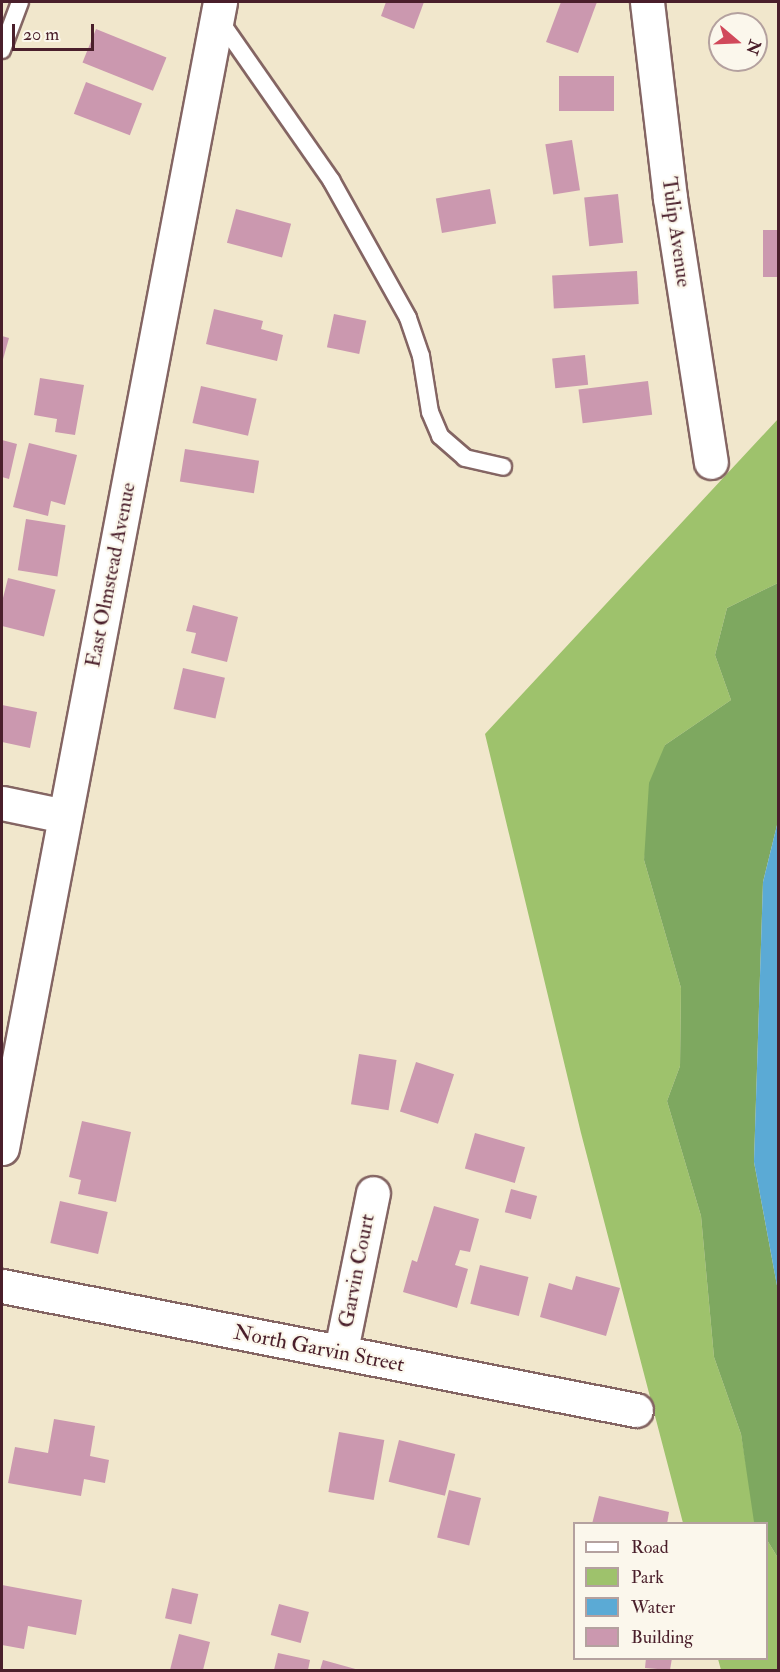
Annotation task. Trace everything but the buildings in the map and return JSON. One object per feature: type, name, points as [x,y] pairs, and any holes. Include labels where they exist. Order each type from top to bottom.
[{"type":"street","name":"Tulip Avenue","points":[[647,2],[670,198],[711,462]]},
{"type":"street","name":"East Olmstead Avenue","points":[[2,1148],[10,1054],[65,816],[219,9]]},
{"type":"street","points":[[2,803],[65,816]]},
{"type":"street","name":"Garvin Court","points":[[341,1350],[373,1193]]},
{"type":"street","name":"North Garvin Street","points":[[2,1287],[283,1343],[341,1350],[636,1410]]},
{"type":"lane","points":[[2,50],[20,2]]},
{"type":"lane","points":[[219,9],[331,180],[408,318],[421,356],[430,412],[440,436],[465,458],[503,467]]},
{"type":"green space","points":[[778,419],[778,583],[727,608],[715,655],[731,700],[665,745],[644,860],[681,988],[680,1066],[667,1101],[701,1216],[714,1357],[741,1434],[756,1522],[683,1522],[581,1133],[485,734]]},
{"type":"green space","points":[[778,583],[778,821],[763,882],[754,1162],[778,1291],[778,1558],[768,1542],[768,1522],[754,1522],[741,1434],[714,1357],[701,1216],[667,1101],[680,1066],[681,988],[644,860],[649,783],[665,745],[731,700],[715,655],[727,608]]},
{"type":"green space","points":[[768,1542],[778,1558],[778,1670],[721,1670],[718,1660],[768,1660]]},
{"type":"water","points":[[778,821],[778,1291],[754,1162],[763,882]]}]
